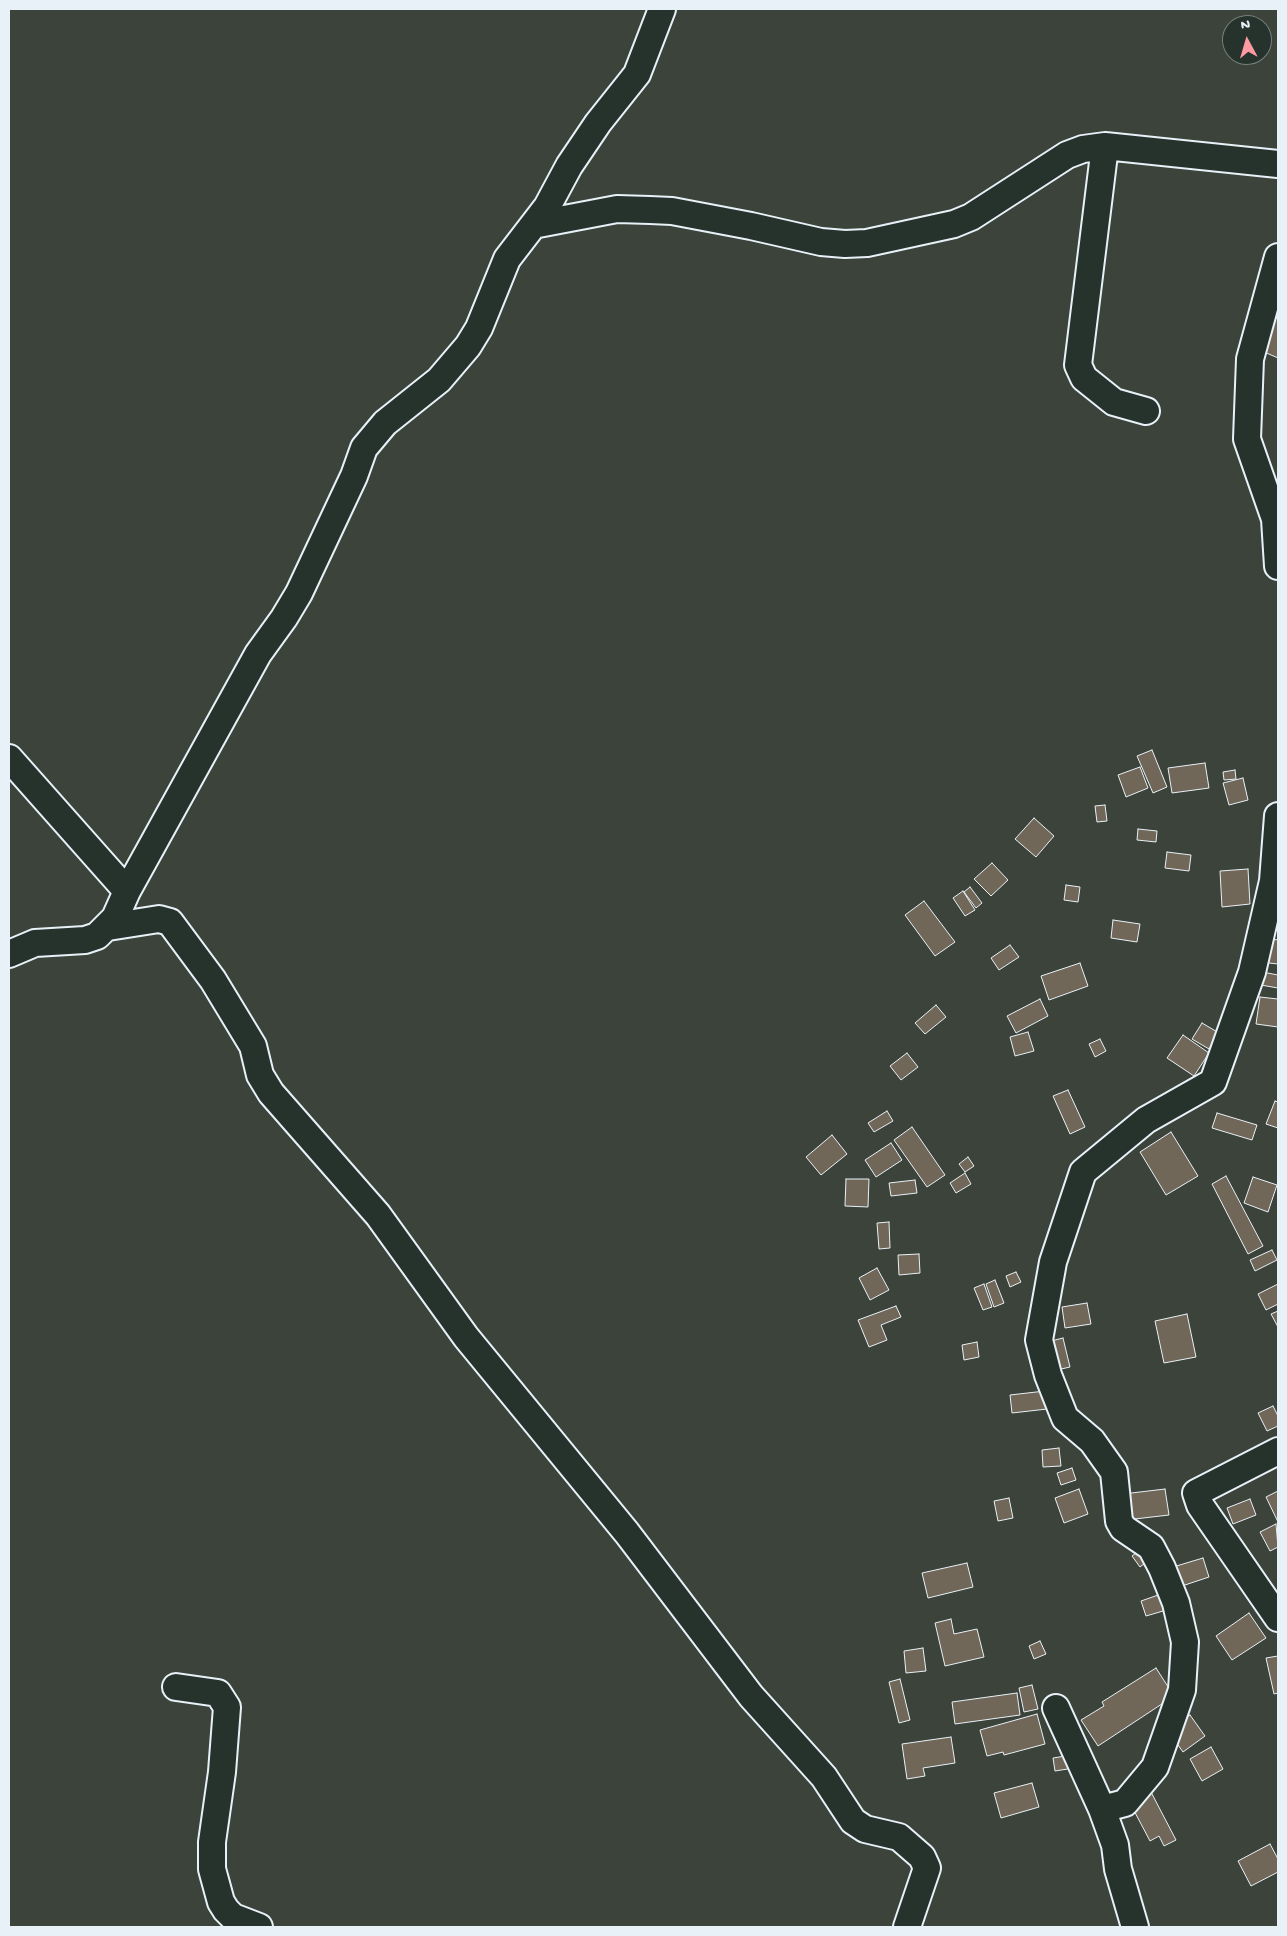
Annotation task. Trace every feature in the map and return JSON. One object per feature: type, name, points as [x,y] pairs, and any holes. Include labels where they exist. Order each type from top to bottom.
[{"type":"street","points":[[9,954],[35,943],[85,940],[97,936],[115,918],[127,891],[258,654],[284,618],[298,593],[354,476],[364,448],[385,423],[439,380],[468,346],[479,328],[507,259],[547,207],[569,166],[598,123],[637,74],[662,9]]},
{"type":"street","points":[[533,225],[617,209],[672,211],[820,242],[867,243],[954,224],[971,217],[1067,155],[1084,149],[1105,146],[1278,164]]},
{"type":"street","points":[[1105,146],[1078,365],[1084,378],[1114,402],[1146,411]]},
{"type":"street","points":[[1278,257],[1250,359],[1246,439],[1277,519],[1278,566]]},
{"type":"street","points":[[9,758],[127,891]]},
{"type":"street","points":[[1102,1810],[1125,1803],[1155,1767],[1182,1690],[1184,1642],[1176,1603],[1151,1547],[1123,1528],[1119,1521],[1114,1472],[1092,1441],[1065,1418],[1054,1392],[1040,1340],[1053,1262],[1083,1172],[1146,1120],[1212,1082],[1252,972],[1276,882],[1278,816]]},
{"type":"street","points":[[108,927],[159,919],[170,922],[213,980],[253,1046],[260,1075],[271,1093],[378,1215],[466,1337],[627,1533],[751,1696],[824,1777],[853,1821],[865,1828],[899,1837],[922,1857],[927,1868],[907,1927]]},
{"type":"street","points":[[1278,1451],[1196,1494],[1200,1505],[1278,1618]]},
{"type":"street","points":[[176,1687],[218,1693],[228,1707],[222,1772],[212,1842],[212,1869],[216,1888],[226,1910],[233,1917],[259,1927]]},
{"type":"street","points":[[1056,1708],[1102,1810],[1115,1845],[1118,1869],[1135,1927]]},
{"type":"building","points":[[1276,318],[1278,319],[1278,358],[1262,351]]},
{"type":"building","points":[[1152,750],[1167,787],[1153,793],[1137,756]]},
{"type":"building","points":[[1205,763],[1209,788],[1172,793],[1168,768]]},
{"type":"building","points":[[1140,767],[1148,788],[1126,797],[1118,775]]},
{"type":"building","points":[[1235,770],[1236,779],[1224,780],[1223,772]]},
{"type":"building","points":[[1243,778],[1248,800],[1229,805],[1223,783]]},
{"type":"building","points":[[1105,805],[1107,821],[1097,822],[1095,806]]},
{"type":"building","points":[[1034,818],[1054,836],[1036,857],[1015,839]]},
{"type":"building","points":[[1138,829],[1157,831],[1156,842],[1137,840]]},
{"type":"building","points":[[1167,852],[1191,855],[1189,871],[1165,868]]},
{"type":"building","points":[[992,863],[1008,880],[991,896],[974,879]]},
{"type":"building","points":[[1248,869],[1250,904],[1222,907],[1220,871]]},
{"type":"building","points":[[1066,885],[1080,887],[1078,902],[1064,900]]},
{"type":"building","points":[[970,887],[982,903],[976,908],[964,892]]},
{"type":"building","points":[[963,891],[975,910],[965,916],[953,898]]},
{"type":"building","points":[[924,901],[955,942],[935,956],[905,915]]},
{"type":"building","points":[[1113,920],[1140,924],[1137,942],[1111,938]]},
{"type":"building","points":[[1263,938],[1278,940],[1278,964],[1260,962]]},
{"type":"building","points":[[1010,945],[1019,957],[999,970],[991,958]]},
{"type":"building","points":[[1080,963],[1088,986],[1049,1000],[1041,976]]},
{"type":"building","points":[[1257,971],[1278,975],[1278,988],[1255,984]]},
{"type":"building","points":[[1260,997],[1278,999],[1278,1027],[1256,1024]]},
{"type":"building","points":[[1040,999],[1048,1016],[1016,1033],[1007,1016]]},
{"type":"building","points":[[936,1005],[946,1017],[925,1034],[915,1023]]},
{"type":"building","points":[[1202,1023],[1219,1033],[1209,1049],[1192,1039]]},
{"type":"building","points":[[1028,1032],[1034,1051],[1015,1056],[1010,1037]]},
{"type":"building","points":[[1183,1035],[1209,1053],[1194,1076],[1167,1058]]},
{"type":"building","points":[[1100,1039],[1106,1051],[1095,1057],[1089,1044]]},
{"type":"building","points":[[907,1053],[918,1067],[901,1080],[890,1066]]},
{"type":"building","points":[[1068,1090],[1085,1127],[1070,1134],[1053,1096]]},
{"type":"building","points":[[1275,1101],[1278,1102],[1278,1128],[1266,1124]]},
{"type":"building","points":[[887,1111],[893,1121],[874,1132],[868,1123]]},
{"type":"building","points":[[1217,1113],[1257,1125],[1252,1140],[1212,1128]]},
{"type":"building","points":[[912,1127],[945,1175],[927,1187],[894,1140]]},
{"type":"building","points":[[1171,1132],[1198,1176],[1166,1195],[1140,1152]]},
{"type":"building","points":[[832,1135],[847,1154],[821,1175],[806,1157]]},
{"type":"building","points":[[891,1143],[902,1160],[876,1177],[865,1160]]},
{"type":"building","points":[[968,1157],[974,1166],[965,1172],[959,1164]]},
{"type":"building","points":[[965,1173],[971,1184],[956,1193],[950,1183]]},
{"type":"building","points":[[1226,1176],[1263,1246],[1248,1254],[1212,1184]]},
{"type":"building","points":[[1253,1177],[1277,1185],[1268,1212],[1244,1203]]},
{"type":"building","points":[[846,1179],[869,1179],[868,1207],[845,1206]]},
{"type":"building","points":[[915,1180],[917,1193],[891,1196],[889,1183]]},
{"type":"building","points":[[889,1222],[890,1248],[879,1249],[877,1223]]},
{"type":"building","points":[[1272,1250],[1277,1260],[1255,1271],[1250,1260]]},
{"type":"building","points":[[919,1254],[920,1273],[899,1275],[898,1255]]},
{"type":"building","points":[[877,1268],[889,1290],[870,1300],[859,1278]]},
{"type":"building","points":[[1016,1272],[1021,1282],[1010,1287],[1006,1276]]},
{"type":"building","points":[[995,1280],[1004,1303],[994,1307],[986,1284]]},
{"type":"building","points":[[984,1284],[992,1307],[983,1310],[974,1288]]},
{"type":"building","points":[[1278,1284],[1278,1304],[1266,1310],[1258,1294]]},
{"type":"building","points":[[1087,1303],[1091,1324],[1065,1328],[1062,1307]]},
{"type":"building","points":[[896,1306],[901,1317],[881,1325],[887,1340],[869,1347],[858,1320]]},
{"type":"building","points":[[1278,1311],[1278,1327],[1271,1314]]},
{"type":"building","points":[[1187,1314],[1196,1357],[1164,1363],[1155,1321]]},
{"type":"building","points":[[1063,1338],[1070,1367],[1057,1370],[1051,1341]]},
{"type":"building","points":[[977,1342],[979,1357],[964,1360],[962,1345]]},
{"type":"building","points":[[1045,1391],[1047,1409],[1012,1413],[1010,1395]]},
{"type":"building","points":[[1273,1406],[1278,1416],[1278,1426],[1267,1431],[1258,1413]]},
{"type":"building","points":[[1059,1448],[1061,1466],[1043,1467],[1042,1450]]},
{"type":"building","points":[[1072,1468],[1076,1480],[1061,1485],[1057,1473]]},
{"type":"building","points":[[1079,1489],[1088,1514],[1064,1523],[1055,1498]]},
{"type":"building","points":[[1165,1489],[1169,1515],[1126,1520],[1123,1494]]},
{"type":"building","points":[[1278,1491],[1278,1522],[1266,1497]]},
{"type":"building","points":[[1009,1498],[1013,1518],[998,1521],[994,1501]]},
{"type":"building","points":[[1250,1499],[1256,1515],[1233,1524],[1227,1508]]},
{"type":"building","points":[[1276,1524],[1278,1547],[1270,1551],[1260,1532]]},
{"type":"building","points":[[1145,1546],[1153,1557],[1140,1567],[1132,1556]]},
{"type":"building","points":[[1203,1558],[1209,1577],[1179,1587],[1173,1567]]},
{"type":"building","points":[[967,1563],[973,1587],[928,1598],[922,1573]]},
{"type":"building","points":[[1164,1593],[1170,1609],[1146,1616],[1141,1601]]},
{"type":"building","points":[[1249,1613],[1266,1638],[1232,1660],[1216,1636]]},
{"type":"building","points":[[951,1619],[954,1634],[977,1629],[984,1657],[945,1666],[935,1623]]},
{"type":"building","points":[[1040,1641],[1046,1654],[1034,1659],[1029,1646]]},
{"type":"building","points":[[923,1648],[926,1671],[906,1673],[904,1651]]},
{"type":"building","points":[[1278,1656],[1278,1693],[1274,1694],[1266,1658]]},
{"type":"building","points":[[1156,1668],[1174,1696],[1098,1746],[1081,1720],[1104,1706],[1102,1702]]},
{"type":"building","points":[[900,1679],[910,1720],[899,1723],[889,1682]]},
{"type":"building","points":[[1032,1685],[1038,1709],[1024,1712],[1019,1688]]},
{"type":"building","points":[[1017,1693],[1020,1715],[955,1724],[952,1702]]},
{"type":"building","points":[[1037,1714],[1045,1744],[1004,1755],[1003,1752],[987,1756],[980,1730]]},
{"type":"building","points":[[1190,1715],[1205,1736],[1183,1752],[1168,1731]]},
{"type":"building","points":[[951,1737],[955,1763],[923,1768],[925,1776],[907,1779],[902,1744]]},
{"type":"building","points":[[1211,1747],[1223,1769],[1202,1781],[1190,1759]]},
{"type":"building","points":[[1072,1755],[1074,1768],[1055,1771],[1053,1758]]},
{"type":"building","points":[[1032,1783],[1039,1807],[1001,1818],[994,1793]]},
{"type":"building","points":[[1151,1792],[1176,1840],[1164,1846],[1159,1836],[1150,1841],[1130,1803]]},
{"type":"building","points":[[1270,1844],[1278,1859],[1278,1872],[1251,1886],[1238,1861]]}]
